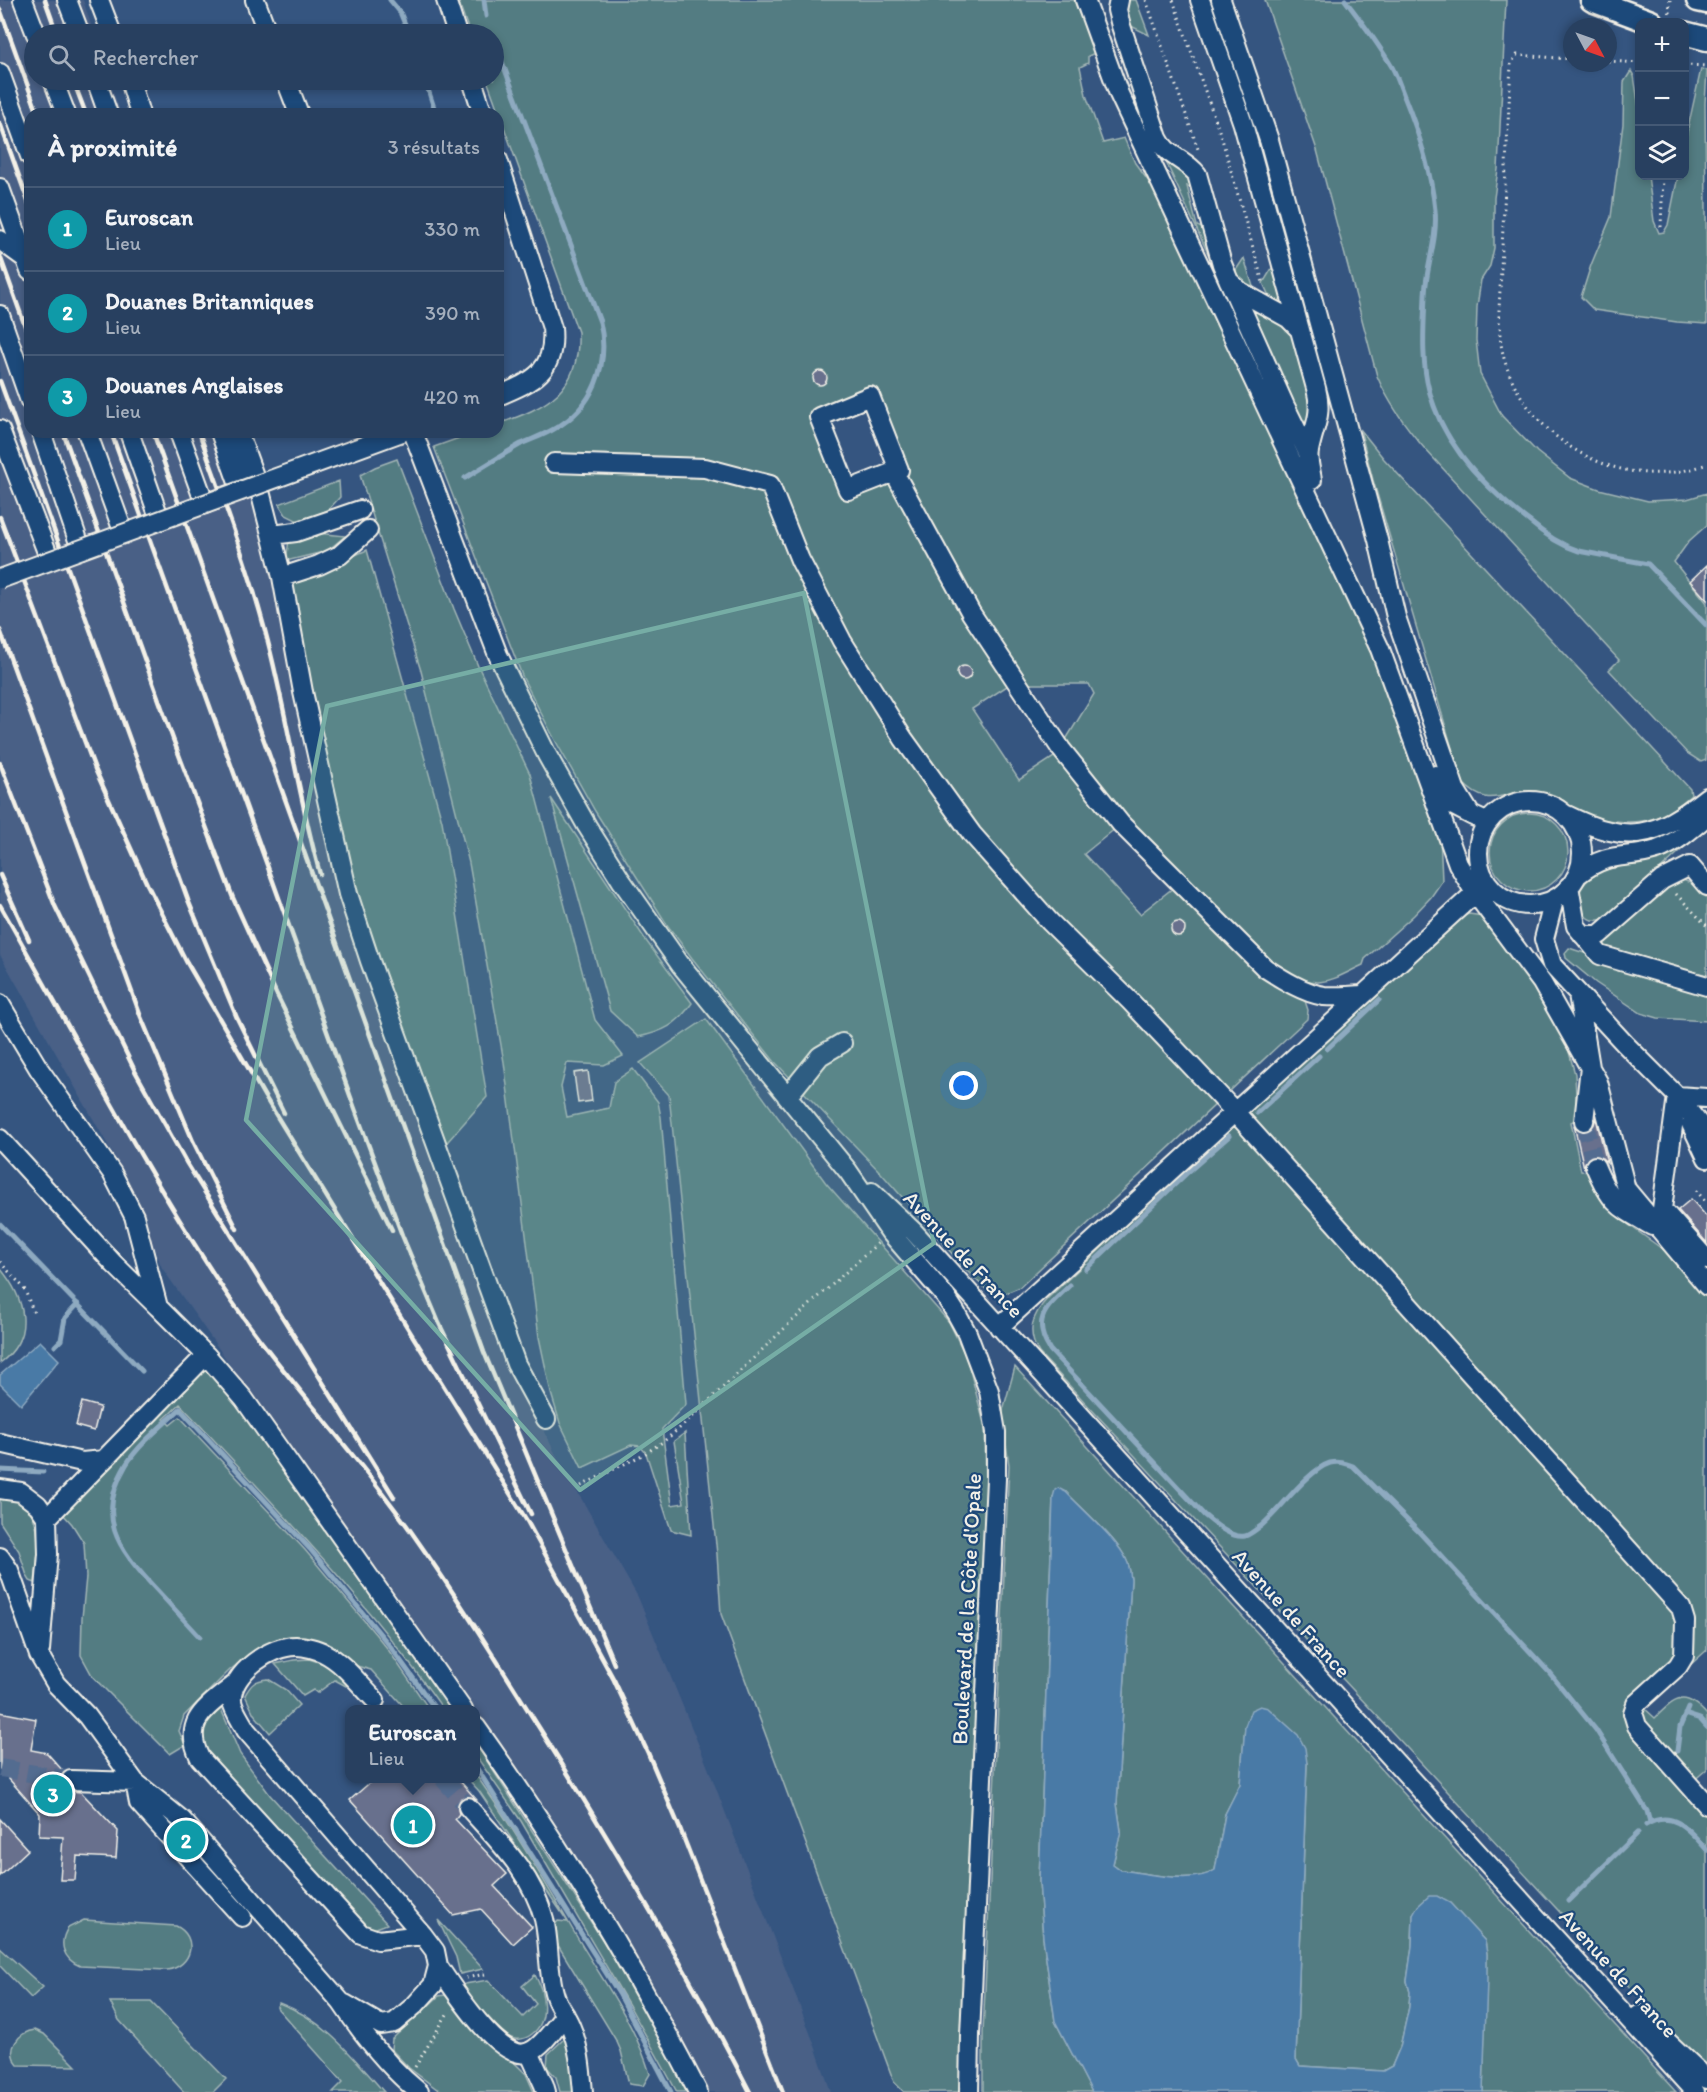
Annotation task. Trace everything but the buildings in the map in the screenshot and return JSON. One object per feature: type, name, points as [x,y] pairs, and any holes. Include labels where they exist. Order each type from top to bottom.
[{"type":"main road","points":[[1592,0],[1640,18]]},
{"type":"main road","points":[[1698,0],[1707,2]]},
{"type":"main road","points":[[1689,34],[1707,39]]},
{"type":"lane","points":[[23,0],[32,24]]},
{"type":"lane","points":[[67,0],[76,24]]},
{"type":"lane","points":[[99,0],[108,24]]},
{"type":"lane","points":[[255,0],[264,24]]},
{"type":"lane","points":[[446,0],[454,24]]},
{"type":"lane","points":[[1077,0],[1094,44],[1107,63]]},
{"type":"lane","points":[[1085,0],[1119,94],[1345,572],[1380,649],[1396,696],[1431,775],[1452,805],[1479,819]]},
{"type":"lane","points":[[1094,0],[1114,60],[1130,98],[1312,480],[1394,661],[1458,864],[1475,893],[1542,983],[1598,1082],[1626,1189],[1707,1287]]},
{"type":"lane","points":[[1104,0],[1119,8],[1161,145],[1166,152],[1192,168],[1197,174],[1222,264],[1308,453],[1312,480]]},
{"type":"lane","points":[[1200,0],[1243,123],[1319,400],[1319,418],[1308,453]]},
{"type":"lane","points":[[1211,0],[1255,124],[1378,573],[1396,617],[1455,789],[1479,819],[1477,843],[1479,871],[1495,894],[1519,906],[1554,900]]},
{"type":"lane","points":[[1221,0],[1269,140],[1378,540],[1396,617]]},
{"type":"lane","points":[[0,73],[24,139]]},
{"type":"lane","points":[[57,90],[64,108]]},
{"type":"lane","points":[[100,90],[106,108]]},
{"type":"lane","points":[[133,90],[138,108]]},
{"type":"lane","points":[[290,90],[297,108]]},
{"type":"lane","points":[[475,90],[481,108]]},
{"type":"lane","points":[[504,179],[552,328],[554,346],[548,361],[536,377],[504,393]]},
{"type":"lane","points":[[0,188],[24,254]]},
{"type":"lane","points":[[0,240],[24,261]]},
{"type":"lane","points":[[1229,281],[1241,292],[1288,318],[1299,329]]},
{"type":"lane","points":[[0,315],[24,385]]},
{"type":"lane","points":[[870,396],[899,470],[894,472],[848,490],[819,417],[870,396]]},
{"type":"lane","points":[[0,430],[50,560]]},
{"type":"lane","points":[[43,438],[81,549]]},
{"type":"lane","points":[[89,438],[124,534]]},
{"type":"lane","points":[[131,438],[160,520]]},
{"type":"lane","points":[[181,438],[205,504]]},
{"type":"lane","points":[[222,438],[241,491]]},
{"type":"lane","points":[[240,438],[257,483],[282,577],[303,692],[348,894],[516,1364],[546,1419]]},
{"type":"lane","points":[[1,575],[124,534],[386,438]]},
{"type":"lane","points":[[415,438],[498,655],[567,791],[621,880],[680,964],[848,1171]]},
{"type":"lane","points":[[554,464],[705,468],[770,485],[800,560],[842,641],[903,738],[972,834],[1050,922],[1130,1001],[1234,1112],[1681,1608],[1685,1621],[1684,1656],[1678,1666],[1636,1704],[1634,1713],[1637,1726],[1707,1804]]},
{"type":"lane","points":[[894,472],[971,613],[1016,684],[1061,749],[1121,824],[1265,968],[1280,978],[1323,996],[1362,995]]},
{"type":"lane","points":[[272,535],[296,532],[360,510]]},
{"type":"lane","points":[[282,577],[319,565],[340,555],[368,530]]},
{"type":"lane","points":[[1396,696],[1417,738],[1431,775]]},
{"type":"lane","points":[[1412,713],[1417,738]]},
{"type":"lane","points":[[1479,819],[1512,805],[1540,801],[1586,824],[1608,832],[1644,833],[1666,826],[1707,796]]},
{"type":"lane","points":[[1564,813],[1575,825],[1583,848],[1574,880],[1576,926],[1583,935],[1600,955],[1707,986]]},
{"type":"lane","points":[[1707,816],[1670,844],[1656,850],[1601,860],[1591,864],[1554,900],[1544,939],[1552,965],[1707,1127]]},
{"type":"lane","points":[[1583,935],[1599,935],[1662,879],[1690,866],[1707,886]]},
{"type":"lane","points":[[999,1328],[1475,893]]},
{"type":"lane","points":[[1578,994],[1590,1067],[1584,1121]]},
{"type":"lane","points":[[0,1004],[39,1070],[112,1173],[134,1216],[158,1307]]},
{"type":"lane","points":[[787,1097],[820,1056],[842,1043]]},
{"type":"lane","points":[[1677,1096],[1707,1098]]},
{"type":"lane","points":[[1677,1096],[1707,1134]]},
{"type":"lane","points":[[1677,1096],[1707,1145]]},
{"type":"lane","points":[[1677,1096],[1707,1158]]},
{"type":"lane","points":[[1677,1096],[1662,1209],[1707,1260]]},
{"type":"lane","points":[[0,1139],[114,1264],[206,1355],[244,1399],[459,1705]]},
{"type":"lane","points":[[1595,1166],[1606,1191],[1620,1208],[1661,1232]]},
{"type":"lane","name":"Boulevard de la Côte d'Opale","points":[[848,1171],[890,1232],[945,1296],[967,1333],[989,1391],[996,1432],[996,1479],[969,2092]]},
{"type":"lane","name":"Avenue de France","points":[[848,1171],[913,1231],[1695,2092]]},
{"type":"lane","points":[[47,1518],[206,1355]]},
{"type":"lane","points":[[0,1443],[82,1462],[103,1460]]},
{"type":"lane","points":[[0,1489],[21,1492],[38,1504],[47,1518],[48,1554],[39,1655]]},
{"type":"lane","points":[[0,1557],[9,1570],[39,1655],[56,1684],[87,1716],[135,1782],[182,1820],[255,1920]]},
{"type":"lane","points":[[375,1700],[343,1666],[323,1652],[296,1646],[273,1652],[250,1665],[234,1685],[200,1714],[193,1730],[192,1743],[200,1758],[361,1934],[378,1940],[423,1935]]},
{"type":"lane","points":[[234,1685],[232,1703],[246,1730],[423,1935],[435,1952],[438,1966],[456,1992],[497,2041],[507,2049],[519,2053],[529,2052],[547,2037],[565,2015]]},
{"type":"lane","points":[[480,1733],[603,1922],[638,1980],[698,2092]]},
{"type":"lane","points":[[71,1780],[135,1782]]},
{"type":"lane","points":[[135,1782],[139,1803],[255,1920],[341,2002],[362,2033],[419,2092]]},
{"type":"lane","points":[[468,1807],[516,1860],[533,1889],[544,1920],[548,1964],[555,1998],[571,2025],[580,2060],[583,2092]]},
{"type":"lane","points":[[1545,1928],[1707,2079]]},
{"type":"lane","points":[[341,2002],[381,2025],[394,2023],[433,1985],[438,1966]]},
{"type":"lane","points":[[529,2052],[546,2092]]},
{"type":"path","points":[[1146,0],[1198,150]]},
{"type":"path","points":[[1173,0],[1222,139],[1263,284]]},
{"type":"path","points":[[1563,58],[1516,55],[1511,63],[1499,310],[1500,336],[1505,362],[1519,395],[1534,416],[1548,431],[1580,454],[1617,468],[1655,473],[1675,472],[1707,464]]},
{"type":"path","points":[[1617,62],[1635,63]]},
{"type":"path","points":[[1689,65],[1707,66]]},
{"type":"path","points":[[1660,227],[1662,180]]},
{"type":"path","points":[[1675,892],[1707,926]]},
{"type":"path","points":[[1696,1190],[1707,1204]]},
{"type":"path","points":[[581,1486],[646,1453],[672,1435],[890,1232]]},
{"type":"path","points":[[0,1262],[24,1288],[35,1316]]},
{"type":"path","points":[[405,2080],[413,2071],[451,2007],[462,1979],[485,1974]]},
{"type":"highlighted area","points":[[804,593],[934,1243],[580,1490],[246,1120],[327,706]]},
{"type":"shaded area","points":[[0,0],[83,0],[91,24],[24,24],[24,90],[113,90],[119,108],[24,108],[24,438],[230,438],[262,532],[350,924],[508,1358],[555,1453],[638,1597],[709,1770],[831,2092],[702,2092],[560,1842],[480,1722],[480,1705],[469,1705],[162,1268],[134,1198],[121,1176],[121,1168],[0,955]]},
{"type":"shaded area","points":[[40,1341],[59,1360],[21,1405],[0,1384],[0,1375]]},
{"type":"shaded area","points":[[1058,1488],[1066,1492],[1117,1544],[1130,1570],[1117,1804],[1121,1831],[1113,1864],[1121,1870],[1170,1877],[1195,1877],[1215,1870],[1225,1814],[1240,1784],[1245,1726],[1251,1710],[1260,1706],[1268,1708],[1298,1735],[1305,1748],[1307,1763],[1296,2059],[1300,2066],[1383,2071],[1392,2066],[1400,2047],[1409,2007],[1410,1992],[1407,1981],[1412,1946],[1413,1915],[1418,1906],[1429,1896],[1437,1896],[1450,1903],[1485,1941],[1487,1981],[1483,2092],[1092,2092],[1055,2021],[1043,1938],[1039,1881],[1053,1497]]},
{"type":"green space","points":[[458,0],[1074,0],[1095,53],[1088,56],[1088,63],[1080,67],[1086,95],[1103,143],[1124,138],[1135,163],[1155,190],[1370,642],[1440,835],[1442,881],[1431,897],[1365,959],[1363,965],[1325,981],[1307,981],[1284,972],[1138,833],[1065,741],[1094,694],[1089,684],[1010,684],[972,709],[1019,780],[1057,755],[1116,828],[1084,854],[1140,914],[1173,888],[1261,975],[1274,986],[1305,1001],[1308,1010],[1307,1019],[1020,1287],[1004,1294],[990,1293],[970,1274],[881,1173],[775,1062],[692,958],[668,926],[595,811],[523,678],[434,447],[459,438],[504,438],[504,422],[532,411],[558,394],[574,369],[578,332],[504,127],[504,108],[497,108],[491,90],[504,90],[504,24],[466,24]],"holes":[[[870,397],[894,472],[848,489],[819,417]]]},
{"type":"green space","points":[[1126,0],[1136,0],[1149,35],[1127,24],[1123,8]]},
{"type":"green space","points":[[1265,0],[1506,0],[1498,169],[1494,198],[1494,248],[1490,266],[1481,280],[1477,307],[1476,340],[1480,374],[1502,416],[1537,452],[1570,478],[1599,489],[1648,501],[1687,499],[1707,493],[1707,525],[1689,541],[1674,562],[1707,603],[1706,760],[1701,762],[1687,753],[1609,670],[1619,660],[1425,449],[1392,405],[1377,376],[1317,150]]},
{"type":"green space","points":[[1701,69],[1707,70],[1705,103],[1707,324],[1594,310],[1581,297],[1591,265],[1611,217],[1623,124],[1624,82],[1631,71],[1635,82],[1635,180],[1649,180],[1654,221],[1659,233],[1664,232],[1668,225],[1677,180],[1689,180],[1689,123]]},
{"type":"green space","points":[[1166,162],[1185,168],[1198,191],[1187,186],[1197,226],[1209,231],[1238,319]]},
{"type":"green space","points":[[1244,258],[1255,293],[1252,294],[1234,273]]},
{"type":"green space","points":[[1277,260],[1284,305],[1270,298],[1263,283]]},
{"type":"green space","points":[[1243,299],[1290,328],[1308,392],[1308,417],[1304,430]]},
{"type":"green space","points":[[1360,429],[1384,459],[1690,789],[1691,795],[1662,815],[1651,819],[1625,822],[1587,815],[1540,792],[1524,791],[1489,798],[1472,791],[1462,782]]},
{"type":"green space","points":[[397,459],[478,666],[530,774],[595,1020],[623,1056],[604,1065],[567,1063],[561,1087],[567,1117],[609,1108],[614,1082],[633,1069],[658,1102],[686,1404],[662,1429],[672,1505],[684,1503],[674,1441],[685,1433],[691,1535],[671,1530],[646,1453],[640,1446],[631,1445],[582,1468],[560,1423],[551,1393],[539,1337],[504,1062],[469,863],[421,671],[360,475]]},
{"type":"green space","points":[[339,481],[340,497],[328,510],[300,522],[286,515],[279,504]]},
{"type":"green space","points":[[317,533],[345,536],[327,551],[286,561],[289,540]]},
{"type":"green space","points":[[367,550],[442,821],[487,1097],[441,1149],[357,907],[287,584]]},
{"type":"green space","points":[[551,798],[647,942],[692,1003],[681,1017],[662,1030],[638,1037],[610,1011]]},
{"type":"green space","points":[[1529,813],[1544,816],[1561,830],[1568,852],[1565,867],[1551,884],[1529,891],[1514,888],[1497,874],[1490,852],[1493,837],[1507,820]]},
{"type":"green space","points":[[1707,826],[1609,917],[1602,920],[1591,920],[1584,914],[1578,897],[1592,874]]},
{"type":"green space","points":[[1681,879],[1695,885],[1707,898],[1707,975],[1603,946],[1601,941],[1669,881]]},
{"type":"green space","points":[[1469,914],[1483,916],[1536,983],[1566,1041],[1575,1074],[1577,1119],[1571,1122],[1581,1171],[1591,1172],[1609,1206],[1629,1225],[1665,1251],[1707,1296],[1707,1650],[1643,1707],[1655,1718],[1675,1701],[1686,1699],[1693,1702],[1707,1715],[1707,1769],[1691,1783],[1707,1800],[1707,2070],[1039,1353],[1033,1338],[1035,1317],[1048,1298],[1383,985],[1460,917]]},
{"type":"green space","points":[[1569,948],[1707,993],[1707,1021],[1658,1018],[1641,1013],[1596,983],[1566,958],[1565,953]]},
{"type":"green space","points":[[706,1019],[826,1183],[949,1322],[967,1359],[985,1427],[986,1497],[962,2092],[904,2092],[894,2082],[721,1614],[717,1554],[669,1095],[640,1063]]},
{"type":"green space","points":[[0,1268],[16,1292],[23,1317],[19,1341],[0,1363]]},
{"type":"green space","points":[[203,1365],[238,1401],[450,1705],[440,1705],[350,1590],[180,1404],[164,1419],[170,1425],[180,1417],[305,1550],[387,1648],[426,1705],[402,1705],[371,1670],[346,1663],[330,1649],[249,1655],[230,1670],[184,1716],[179,1731],[185,1745],[170,1754],[93,1677],[81,1655],[86,1577],[84,1543],[62,1513]]},
{"type":"green space","points":[[1015,1367],[1676,2092],[1483,2092],[1487,1954],[1485,1941],[1450,1903],[1413,1915],[1412,1946],[1407,1981],[1410,1992],[1409,2007],[1400,2047],[1392,2066],[1383,2071],[1300,2066],[1296,2059],[1307,1763],[1245,1726],[1240,1785],[1225,1814],[1215,1870],[1195,1877],[1170,1877],[1121,1870],[1113,1864],[1121,1831],[1117,1804],[1130,1572],[1127,1561],[1117,1544],[1066,1492],[1053,1497],[1039,1881],[1043,1938],[1055,2021],[1092,2092],[983,2092],[983,2034],[1009,1465],[1002,1414]]},
{"type":"green space","points":[[0,1496],[15,1500],[26,1507],[33,1517],[38,1542],[35,1583],[27,1576],[19,1551],[0,1522]]},
{"type":"green space","points":[[309,1659],[325,1664],[351,1681],[346,1686],[335,1680],[317,1693],[313,1690],[303,1696],[275,1664]]},
{"type":"green space","points":[[268,1679],[286,1690],[299,1705],[270,1733],[254,1714],[245,1695],[254,1683]]},
{"type":"green space","points":[[218,1702],[240,1754],[270,1795],[387,1924],[368,1931],[205,1756],[201,1723]]},
{"type":"green space","points":[[480,1750],[611,1953],[653,2024],[687,2092],[677,2092],[629,2005],[521,1821],[480,1762]]},
{"type":"green space","points":[[480,1781],[502,1813],[616,2000],[635,2036],[650,2074],[643,2086],[629,2084],[617,2042],[553,1937],[553,1927],[558,1921],[568,1922],[472,1783],[480,1783]]},
{"type":"green space","points":[[84,1920],[176,1926],[188,1937],[190,1951],[187,1958],[176,1968],[167,1970],[80,1966],[66,1955],[63,1939],[68,1928]]},
{"type":"green space","points":[[438,1920],[483,1969],[460,1974],[456,1957]]},
{"type":"green space","points":[[0,1948],[43,1987],[31,1998],[0,1966]]},
{"type":"green space","points":[[535,1975],[543,1997],[543,2014],[538,2028],[522,2039],[508,2037],[493,2026],[478,2010],[463,1988],[465,1984],[488,1980],[523,2017],[536,2004],[522,1986]]},
{"type":"green space","points":[[445,1995],[526,2074],[534,2092],[445,2092],[437,2089],[409,2068],[391,2049],[392,2039],[439,1996]]},
{"type":"green space","points":[[110,2002],[151,2002],[226,2079],[213,2092],[184,2092],[119,2020]]},
{"type":"green space","points":[[279,2003],[310,2019],[337,2040],[384,2092],[333,2092],[343,2082],[278,2009]]},
{"type":"green space","points":[[35,2030],[44,2034],[76,2066],[18,2065],[13,2053],[15,2043],[23,2034]]},
{"type":"green space","points":[[564,2039],[568,2042],[578,2092],[560,2092],[556,2077],[547,2067],[548,2054]]},
{"type":"waterway","points":[[390,0],[400,12],[405,24]]},
{"type":"waterway","points":[[484,0],[486,16]]},
{"type":"waterway","points":[[1345,0],[1394,70],[1424,152],[1435,210],[1433,242],[1426,284],[1424,355],[1426,379],[1444,429],[1455,447],[1482,480],[1540,530],[1572,549],[1648,564],[1707,626]]},
{"type":"waterway","points":[[465,478],[521,444],[568,420],[579,409],[595,384],[603,354],[600,322],[504,67]]},
{"type":"waterway","points":[[428,90],[434,108]]},
{"type":"waterway","points":[[1327,1049],[1379,1000]]},
{"type":"waterway","points":[[1257,1113],[1319,1056]]},
{"type":"waterway","points":[[1086,1269],[1229,1136]]},
{"type":"waterway","points":[[0,1224],[142,1371]]},
{"type":"waterway","points":[[1070,1285],[1044,1314],[1042,1329],[1050,1350],[1204,1515],[1229,1533],[1245,1536],[1269,1519],[1321,1467],[1336,1462],[1353,1466],[1420,1533],[1548,1671],[1596,1730],[1647,1811],[1650,1822]]},
{"type":"waterway","points":[[55,1346],[61,1340],[65,1318],[78,1304]]},
{"type":"waterway","points":[[200,1637],[130,1558],[121,1545],[112,1516],[112,1500],[117,1484],[131,1457],[180,1409],[310,1549],[390,1646],[432,1705]]},
{"type":"waterway","points":[[0,1470],[43,1472]]},
{"type":"waterway","points":[[1677,1751],[1680,1727],[1688,1708]]},
{"type":"waterway","points":[[1685,1714],[1700,1719],[1707,1727]]},
{"type":"waterway","points":[[480,1773],[620,1995],[671,2092]]},
{"type":"waterway","points":[[1646,1825],[1656,1820],[1673,1820],[1687,1829],[1707,1850]]},
{"type":"waterway","points":[[1568,1901],[1638,1833]]},
{"type":"tunnel","points":[[1584,1121],[1595,1166]]},
{"type":"tunnel","points":[[0,1768],[71,1780]]},
{"type":"tunnel","points":[[447,1783],[468,1807]]},
{"type":"railway","points":[[45,0],[53,24]]},
{"type":"railway","points":[[0,9],[24,75]]},
{"type":"railway","points":[[29,90],[36,108]]},
{"type":"railway","points":[[77,90],[84,108]]},
{"type":"railway","points":[[0,123],[24,190]]},
{"type":"railway","points":[[0,256],[24,323]]},
{"type":"railway","points":[[0,381],[188,900],[237,1018],[284,1113]]},
{"type":"railway","points":[[65,438],[173,739],[233,898],[276,993],[392,1230]]},
{"type":"railway","points":[[113,438],[402,1235],[439,1323],[531,1514]]},
{"type":"railway","points":[[155,438],[484,1352],[614,1664]]},
{"type":"railway","points":[[201,438],[237,538],[262,619],[320,874]]},
{"type":"railway","points":[[0,517],[95,769],[147,884],[186,961],[265,1097],[527,1521],[614,1680],[681,1831],[783,2092]]},
{"type":"railway","points":[[0,630],[141,1017],[193,1141],[237,1229]]},
{"type":"railway","points":[[0,763],[55,906],[135,1071],[186,1162],[394,1497]]},
{"type":"railway","points":[[0,875],[29,940]]},
{"type":"railway","points":[[0,905],[137,1148],[194,1243],[246,1321],[387,1499],[468,1615],[634,1883],[750,2092]]},
{"type":"place","name":"Douanes Anglaises","points":[[53,1794]]},
{"type":"place","name":"Euroscan","points":[[413,1825]]},
{"type":"place","name":"Douanes Britanniques","points":[[186,1840]]}]
